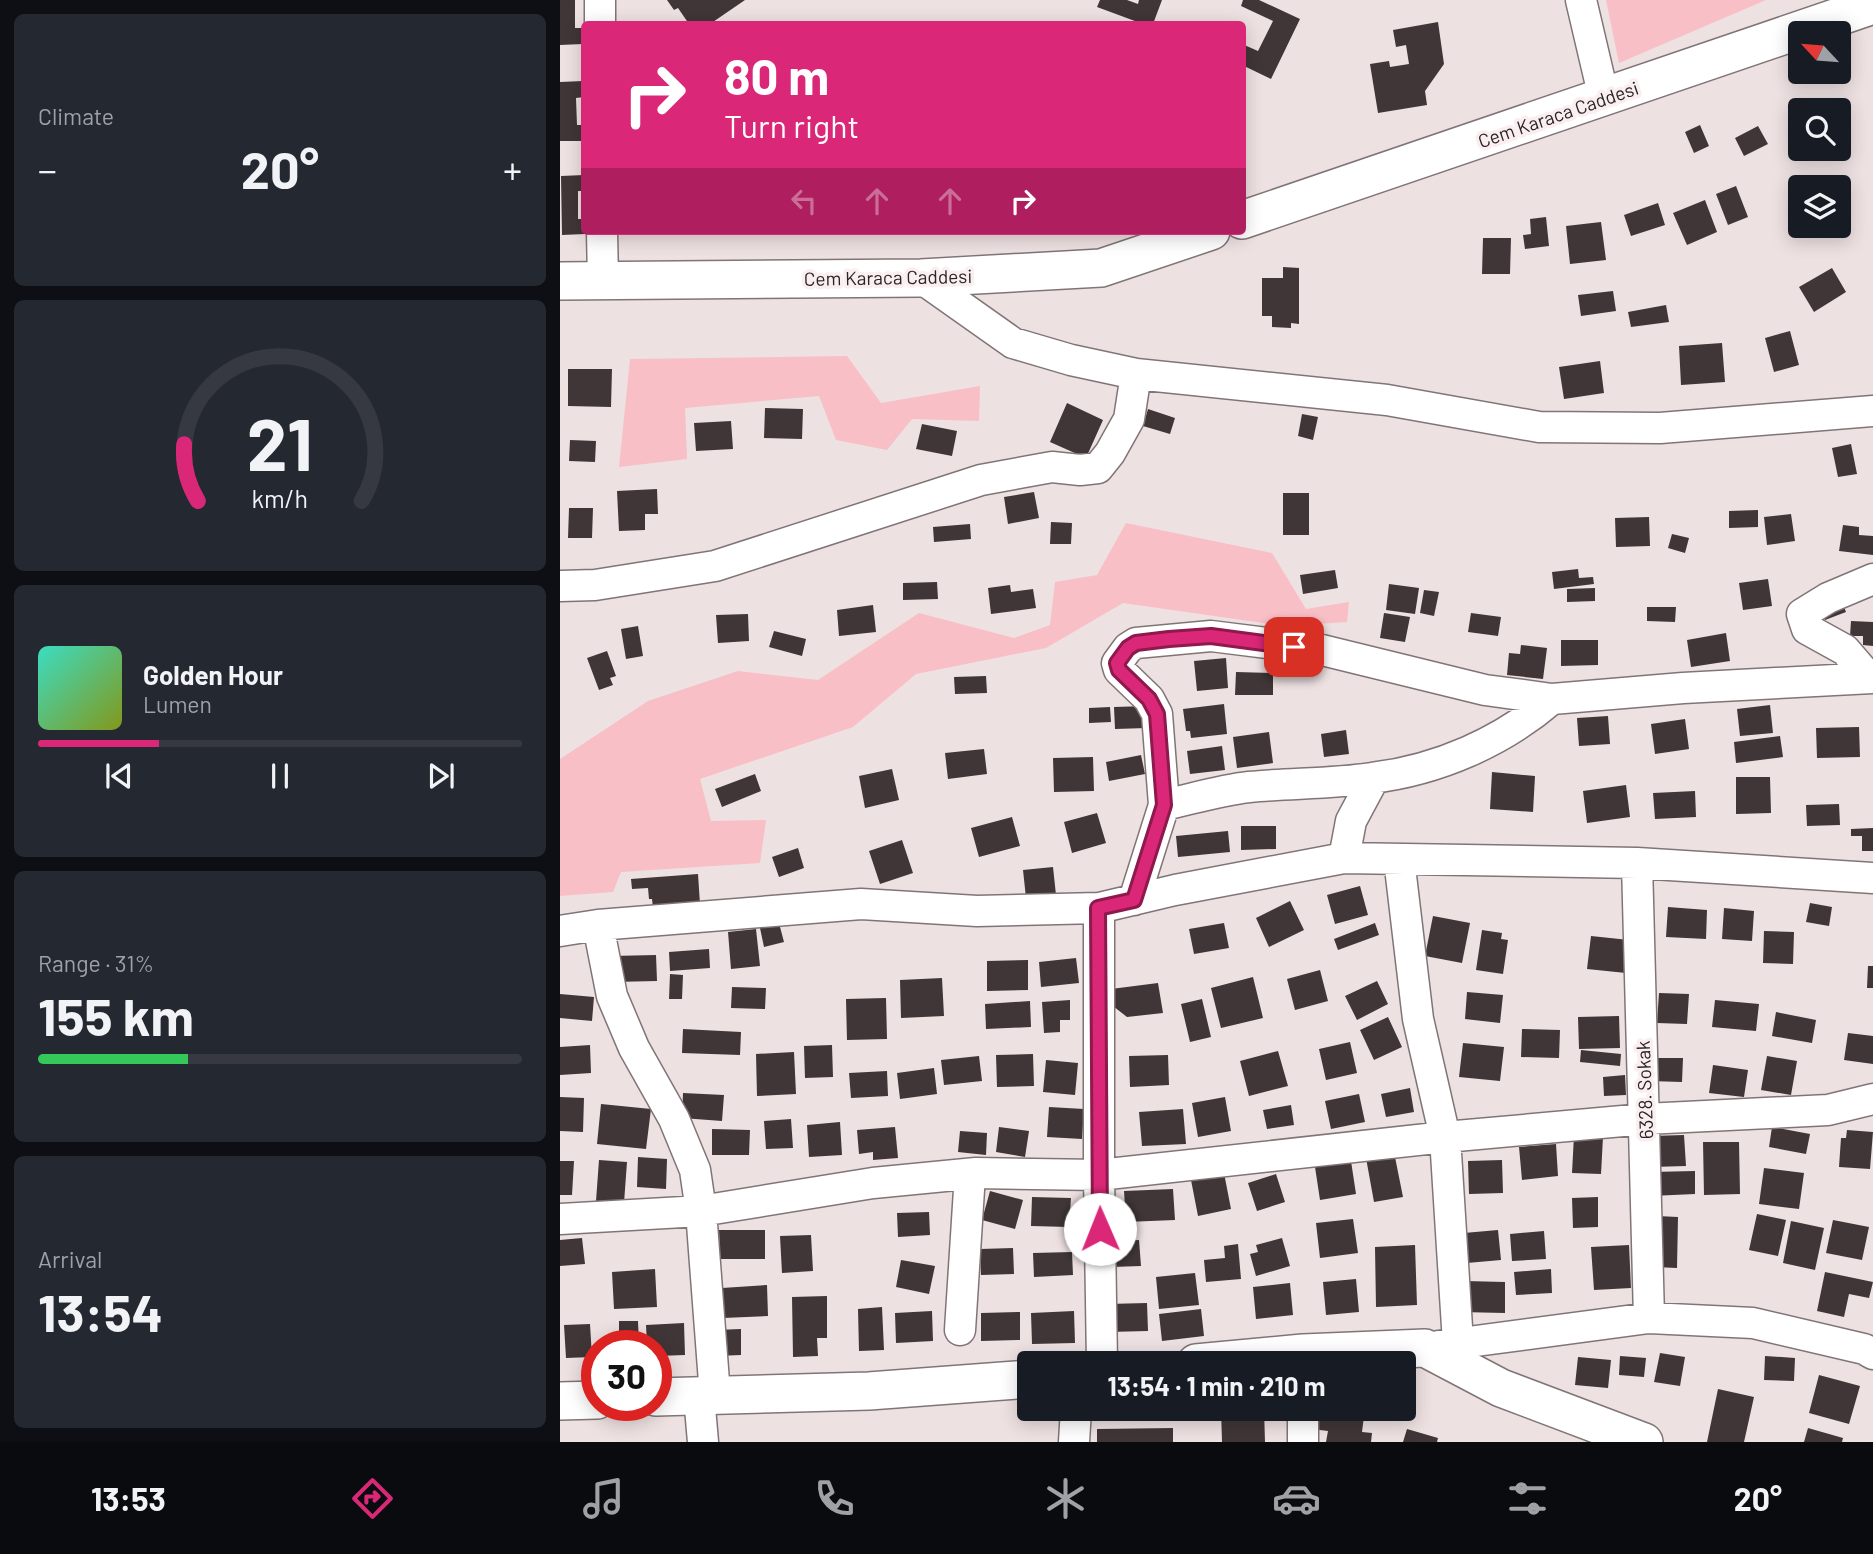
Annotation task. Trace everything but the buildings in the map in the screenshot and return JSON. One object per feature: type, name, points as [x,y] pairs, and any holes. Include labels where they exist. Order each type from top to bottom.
[{"type":"street","points":[[600,0],[600,21]]},
{"type":"street","points":[[1581,0],[1604,98]]},
{"type":"street","name":"Cem Karaca Caddesi","points":[[1246,219],[1873,5]]},
{"type":"street","points":[[602,235],[603,281]]},
{"type":"street","name":"Cem Karaca Caddesi","points":[[560,281],[921,278],[1101,268],[1199,235]]},
{"type":"street","points":[[921,278],[1013,343],[1071,360],[1136,374],[1387,400],[1539,427],[1660,428],[1873,411]]},
{"type":"street","points":[[560,586],[595,585],[715,566],[981,480],[1052,467],[1080,470],[1098,468],[1110,453],[1129,419],[1136,374]]},
{"type":"street","points":[[1871,678],[1845,650],[1807,628],[1802,614],[1828,598],[1873,579]]},
{"type":"street","points":[[1134,900],[1164,805],[1157,714],[1149,699],[1119,670],[1117,663],[1128,648],[1136,643],[1211,636],[1322,650],[1485,690],[1552,699],[1683,688],[1871,678]]},
{"type":"street","points":[[1164,805],[1246,787],[1374,778],[1427,766],[1477,749],[1525,722],[1552,699]]},
{"type":"street","points":[[1344,858],[1352,821],[1374,778]]},
{"type":"street","points":[[560,931],[598,925],[861,904],[977,911],[1098,908],[1344,858],[1637,863],[1873,878]]},
{"type":"street","points":[[1399,859],[1418,1018],[1445,1137],[1442,1345]]},
{"type":"street","name":"6328. Sokak","points":[[1637,863],[1649,1318]]},
{"type":"street","points":[[1098,908],[1102,1351]]},
{"type":"street","points":[[598,925],[612,996],[634,1048],[674,1119],[695,1170],[701,1211],[707,1395],[703,1442]]},
{"type":"street","points":[[560,1219],[701,1211],[873,1183],[970,1174],[1099,1175],[1445,1137],[1645,1119],[1828,1110],[1873,1099]]},
{"type":"street","points":[[960,1329],[970,1174]]},
{"type":"street","points":[[1378,1351],[1649,1318],[1754,1323],[1870,1345]]},
{"type":"street","points":[[1442,1345],[1501,1388],[1644,1442]]},
{"type":"street","points":[[672,1396],[869,1391],[1017,1380]]},
{"type":"street","points":[[560,1401],[581,1400]]},
{"type":"street","points":[[1074,1442],[1075,1421]]},
{"type":"street","points":[[1303,1421],[1303,1442]]},
{"type":"shaded area","points":[[1606,0],[1766,0],[1619,63]]},
{"type":"shaded area","points":[[847,356],[881,403],[980,386],[979,421],[912,419],[887,450],[836,440],[819,396],[685,408],[687,459],[619,467],[630,359]]},
{"type":"shaded area","points":[[1126,523],[1272,553],[1306,609],[1349,602],[1347,622],[1285,626],[1123,603],[1046,648],[916,674],[853,727],[700,779],[711,821],[766,820],[760,863],[621,872],[613,892],[560,896],[560,759],[648,701],[738,671],[818,680],[919,613],[1014,638],[1050,625],[1055,582],[1097,575]]},
{"type":"route","points":[[1100,1229],[1098,908],[1134,900],[1164,805],[1157,714],[1149,699],[1119,670],[1117,663],[1122,654],[1136,643],[1169,639],[1211,636],[1294,647]]}]
